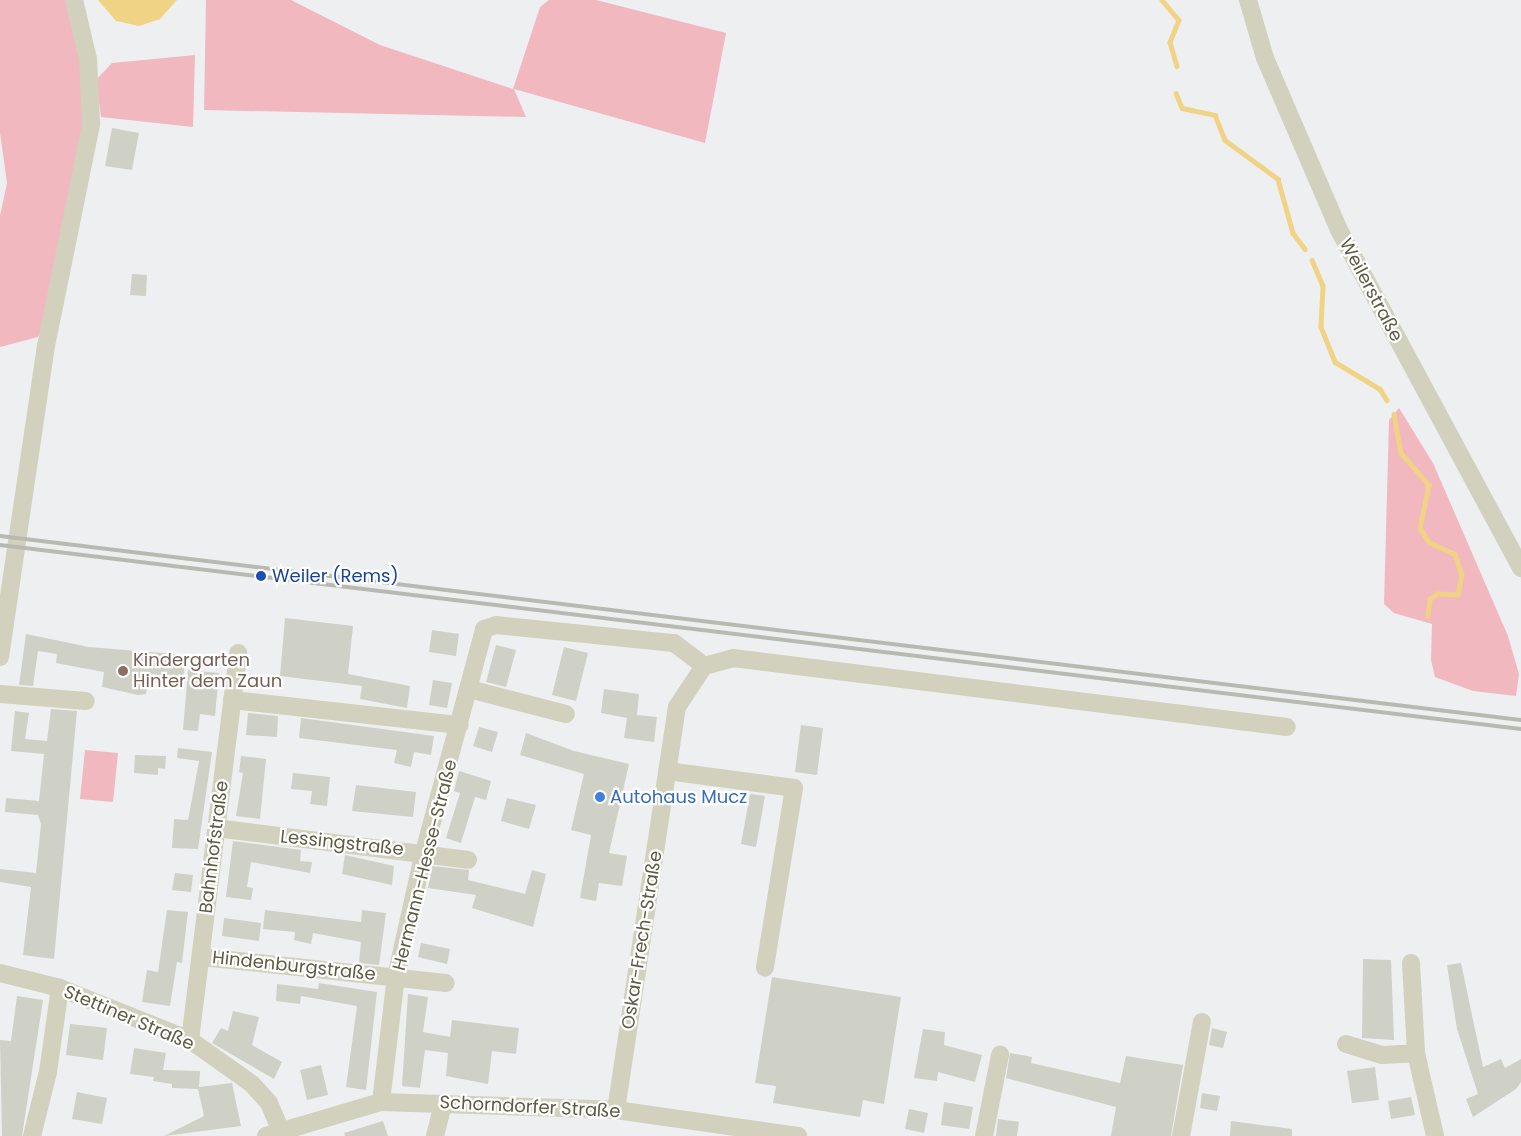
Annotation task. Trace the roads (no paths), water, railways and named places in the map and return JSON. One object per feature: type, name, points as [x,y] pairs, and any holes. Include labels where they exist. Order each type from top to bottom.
[{"type":"street","points":[[0,658],[8,590],[46,346],[91,124],[88,59],[74,0]]},
{"type":"street","name":"Weilerstraße","points":[[1248,0],[1265,58],[1339,230],[1521,568]]},
{"type":"street","name":"Hermann-Hesse-Straße","points":[[381,1102],[396,977],[424,852],[460,725],[484,629],[496,625],[674,643],[704,666]]},
{"type":"street","name":"Bahnhofstraße","points":[[190,1040],[202,957],[238,653]]},
{"type":"street","points":[[704,666],[733,658],[1287,727]]},
{"type":"street","name":"Oskar-Frech-Straße","points":[[616,1110],[677,707],[704,666]]},
{"type":"street","points":[[469,689],[566,714]]},
{"type":"street","points":[[0,694],[86,702]]},
{"type":"street","points":[[232,700],[460,725]]},
{"type":"street","points":[[667,770],[794,788],[765,968]]},
{"type":"street","name":"Lessingstraße","points":[[216,828],[424,852],[468,860]]},
{"type":"street","name":"Hindenburgstraße","points":[[202,957],[446,983]]},
{"type":"street","points":[[1411,963],[1416,1053],[1435,1136]]},
{"type":"street","name":"Stettiner Straße","points":[[0,973],[60,988],[190,1040],[252,1084],[269,1103],[274,1133]]},
{"type":"street","points":[[32,1136],[48,1072],[60,988]]},
{"type":"street","points":[[1182,1136],[1202,1022]]},
{"type":"street","points":[[1346,1044],[1382,1055],[1416,1053]]},
{"type":"street","points":[[984,1136],[1000,1055]]},
{"type":"street","name":"Schorndorfer Straße","points":[[274,1133],[381,1102],[616,1110],[761,1133],[798,1136]]},
{"type":"street","points":[[435,1136],[443,1103]]},
{"type":"waterway","points":[[1162,0],[1179,20],[1170,42],[1177,66]]},
{"type":"waterway","points":[[1176,93],[1182,108],[1215,115],[1225,140],[1278,179],[1293,233],[1305,249]]},
{"type":"waterway","points":[[1312,260],[1323,286],[1321,327],[1335,362],[1380,389],[1387,400]]},
{"type":"waterway","points":[[1394,414],[1401,453],[1429,485],[1420,528],[1429,542],[1455,554],[1462,575],[1458,595],[1438,594],[1430,599],[1428,616]]},
{"type":"railway","points":[[0,536],[1521,720]]},
{"type":"railway","points":[[0,545],[1521,729]]},
{"type":"place","name":"Weiler (Rems)","points":[[261,576]]},
{"type":"place","name":"Kindergarten Hinter dem Zaun","points":[[123,671]]},
{"type":"place","name":"Autohaus Mucz","points":[[600,797]]}]
